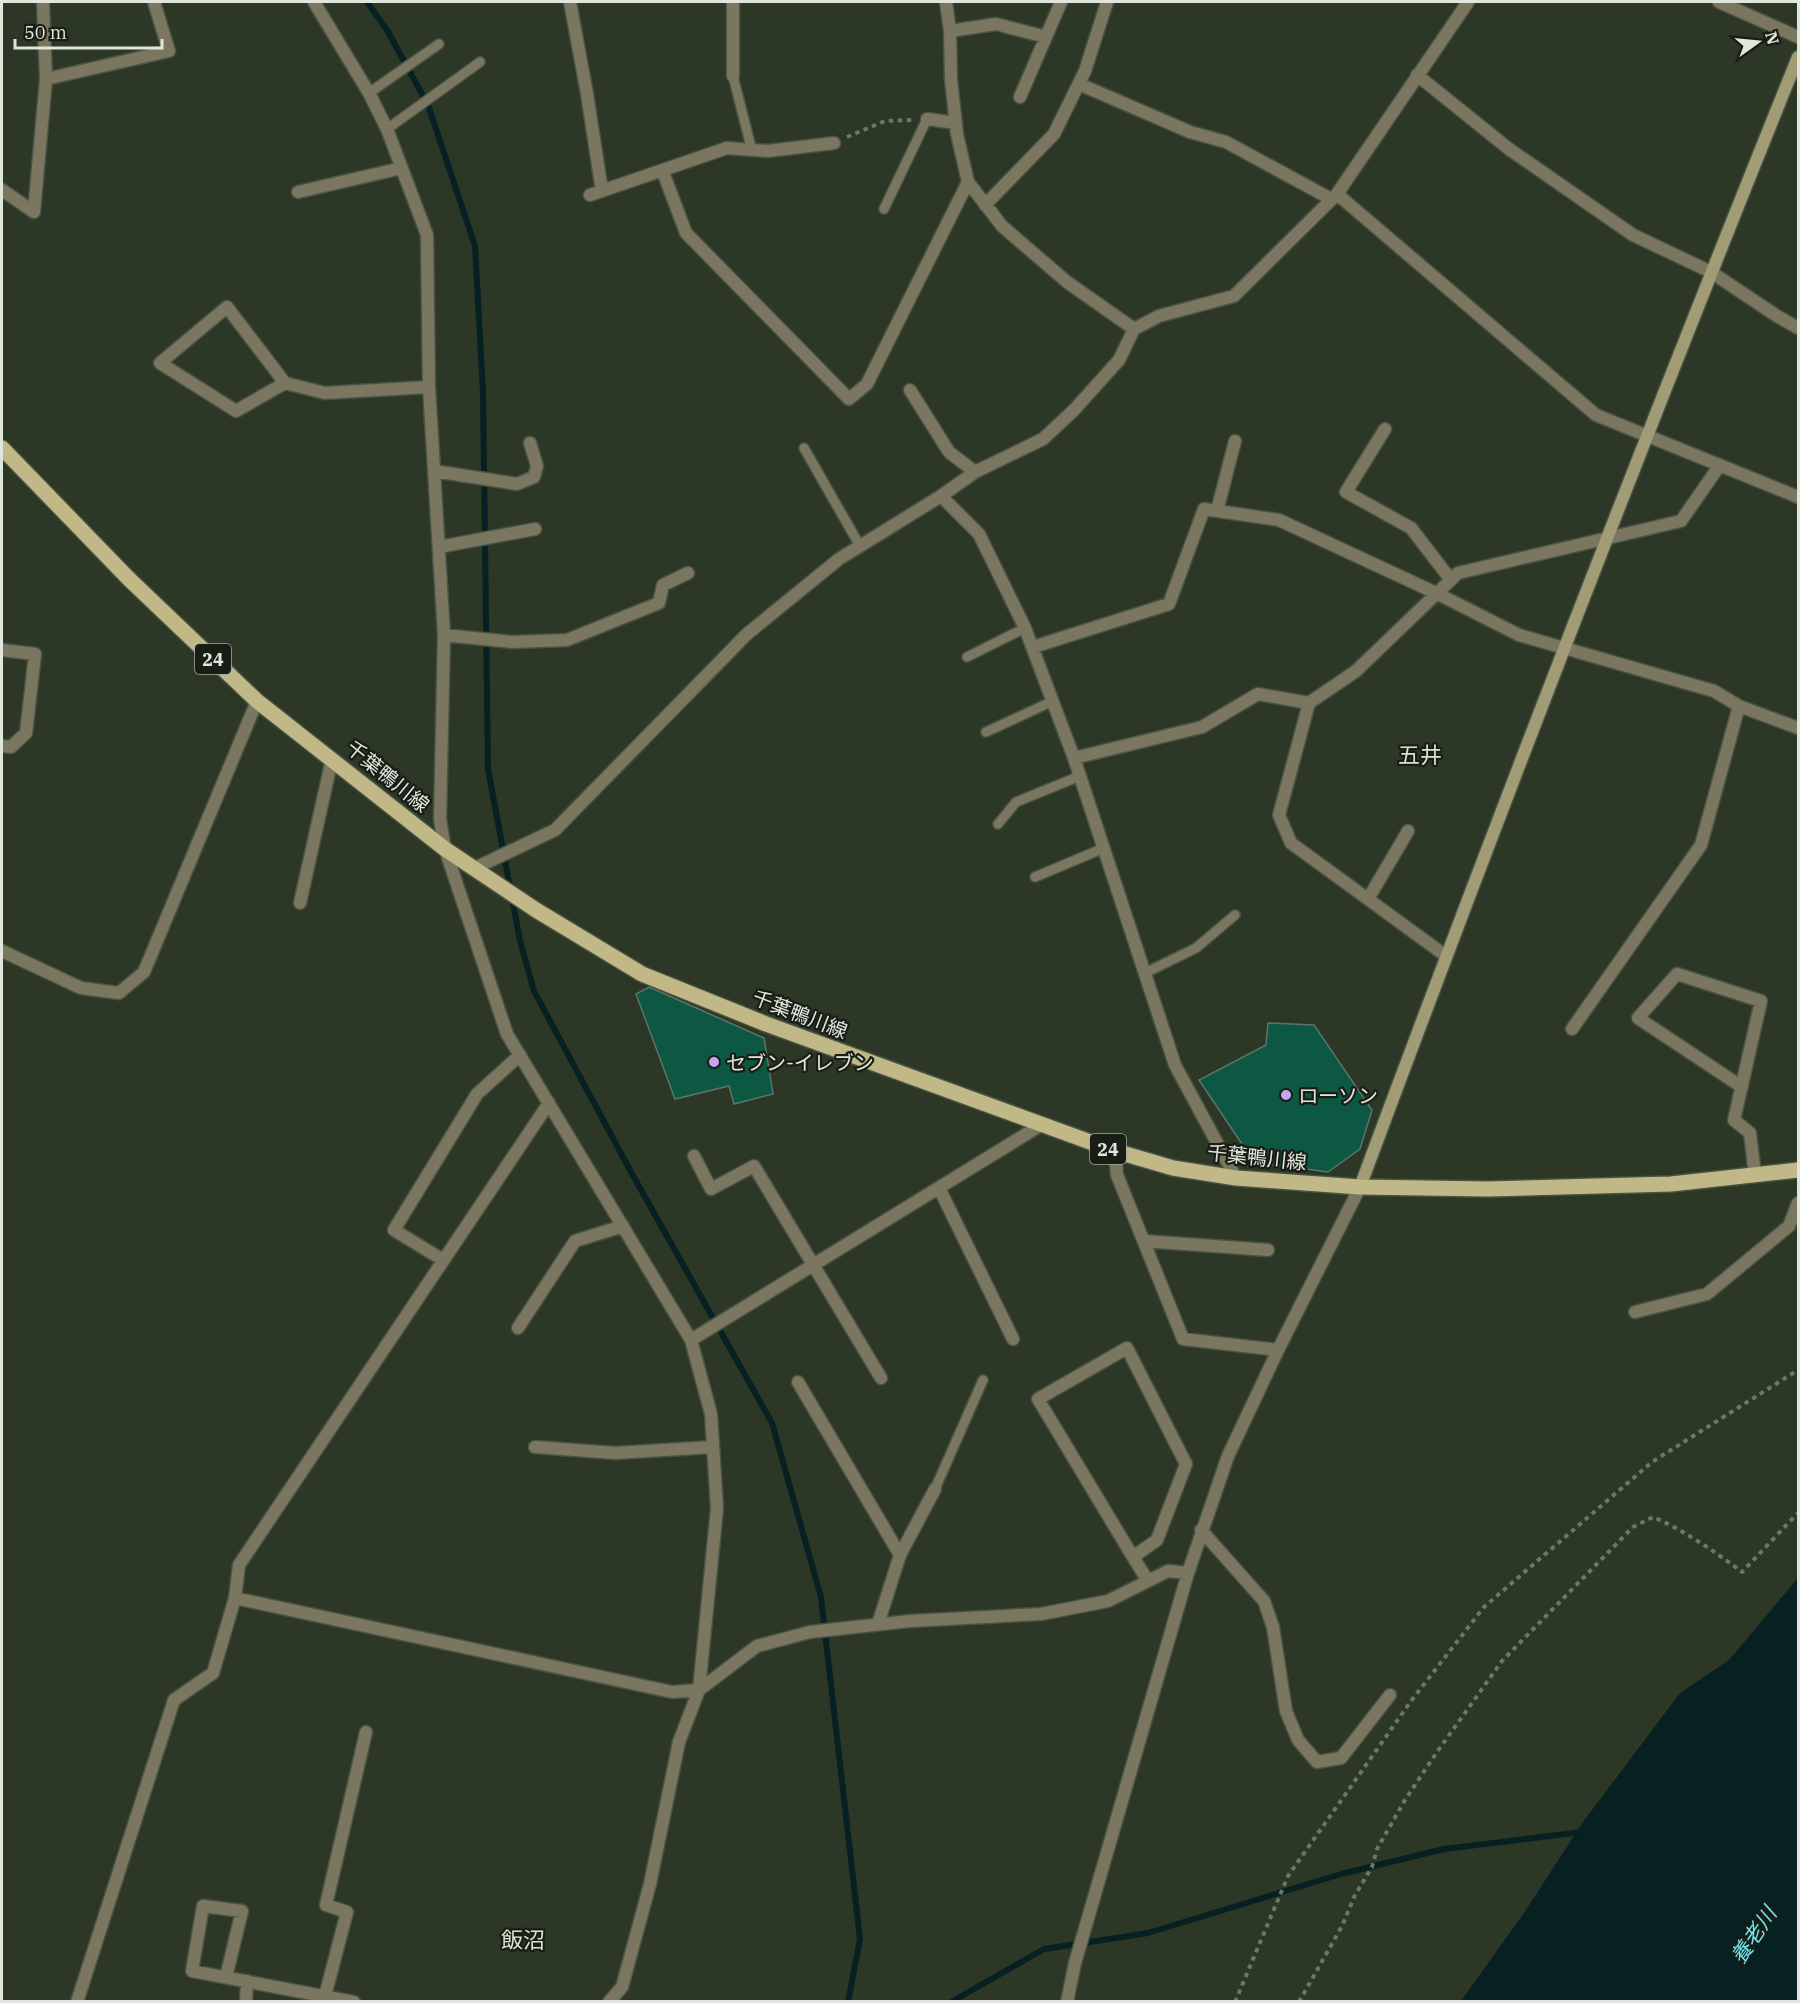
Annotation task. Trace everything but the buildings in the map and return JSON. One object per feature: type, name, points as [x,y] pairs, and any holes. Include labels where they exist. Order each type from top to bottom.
[{"type":"main road","name":"千葉鴨川線","points":[[2,448],[129,579],[257,701],[445,849],[536,910],[642,974],[766,1024],[1115,1151],[1173,1168],[1236,1178],[1360,1187],[1511,1189],[1671,1184],[1798,1170]]},
{"type":"street","points":[[2,190],[34,212],[46,79],[43,2]]},
{"type":"street","points":[[46,79],[169,51],[154,2]]},
{"type":"street","points":[[314,2],[369,93],[387,129],[427,235],[429,387],[444,635],[440,819],[445,849],[507,1034],[691,1340],[711,1414],[717,1508],[699,1690],[680,1742],[650,1884],[621,1987],[609,2001]]},
{"type":"street","points":[[570,2],[587,94],[596,193],[663,172],[727,148],[768,151],[834,143]]},
{"type":"street","points":[[732,76],[733,2]]},
{"type":"street","points":[[946,2],[956,123],[968,182],[1002,226],[1067,282],[1134,329]]},
{"type":"street","points":[[1020,97],[1061,2]]},
{"type":"street","points":[[985,205],[1054,134],[1079,84],[1107,2]]},
{"type":"street","points":[[475,868],[555,830],[747,634],[839,559],[941,496],[975,472],[1043,438],[1074,410],[1119,360],[1134,329],[1159,316],[1234,296],[1334,196],[1468,2]]},
{"type":"street","points":[[1719,2],[1798,37]]},
{"type":"street","points":[[950,31],[996,24],[1046,37]]},
{"type":"street","points":[[1067,2001],[1075,1964],[1188,1573],[1228,1456],[1278,1350],[1360,1187],[1606,538],[1798,57]]},
{"type":"street","points":[[1417,75],[1509,149],[1633,236],[1712,272],[1798,328]]},
{"type":"street","points":[[1079,84],[1190,132],[1226,142],[1334,196],[1596,415],[1798,497]]},
{"type":"street","points":[[927,119],[956,123]]},
{"type":"street","points":[[298,192],[402,168]]},
{"type":"street","points":[[663,172],[686,233],[849,399],[867,384],[968,182]]},
{"type":"street","points":[[285,383],[236,411],[160,363],[227,307],[285,383],[325,393],[429,387]]},
{"type":"street","points":[[910,390],[949,452],[975,472]]},
{"type":"street","points":[[1385,429],[1346,492],[1411,528],[1451,579]]},
{"type":"street","points":[[1217,511],[1235,441]]},
{"type":"street","points":[[434,471],[517,484],[534,477],[537,466],[530,443]]},
{"type":"street","points":[[1446,956],[1291,843],[1279,815],[1309,703],[1356,671],[1458,573],[1681,521],[1720,465]]},
{"type":"street","points":[[941,496],[980,534],[1026,628],[1074,758],[1175,1065],[1236,1178]]},
{"type":"street","points":[[1033,647],[1169,604],[1204,509],[1279,520],[1436,593],[1519,635],[1714,691],[1739,706],[1798,728]]},
{"type":"street","points":[[439,547],[535,529]]},
{"type":"street","points":[[444,635],[512,642],[567,640],[659,603],[663,585],[688,573]]},
{"type":"street","points":[[2,650],[36,654],[26,732],[10,747],[2,746]]},
{"type":"street","points":[[1074,758],[1202,727],[1258,694],[1309,703]]},
{"type":"street","points":[[2,951],[81,988],[119,993],[144,972],[257,701]]},
{"type":"street","points":[[1572,1029],[1701,845],[1739,706]]},
{"type":"street","points":[[300,903],[332,759]]},
{"type":"street","points":[[1368,899],[1408,831]]},
{"type":"street","points":[[1742,1087],[1638,1018],[1677,974],[1761,1001],[1742,1087],[1734,1120],[1750,1133],[1755,1175]]},
{"type":"street","points":[[443,1260],[394,1230],[477,1094],[520,1055]]},
{"type":"street","points":[[77,2001],[174,1700],[213,1673],[235,1598],[239,1564],[549,1103]]},
{"type":"street","points":[[691,1340],[1041,1125]]},
{"type":"street","points":[[1115,1151],[1117,1175],[1183,1339],[1278,1350]]},
{"type":"street","points":[[694,1156],[711,1189],[754,1166],[881,1378]]},
{"type":"street","points":[[939,1188],[1013,1338]]},
{"type":"street","points":[[1635,1312],[1707,1294],[1789,1226],[1798,1203]]},
{"type":"street","points":[[518,1328],[575,1241],[622,1226]]},
{"type":"street","points":[[1144,1241],[1268,1250]]},
{"type":"street","points":[[1133,1557],[1157,1540],[1186,1464],[1127,1348],[1038,1399],[1133,1557],[1148,1581]]},
{"type":"street","points":[[798,1382],[900,1555]]},
{"type":"street","points":[[535,1447],[615,1453],[713,1447]]},
{"type":"street","points":[[878,1624],[900,1555],[935,1489]]},
{"type":"street","points":[[1201,1530],[1264,1601],[1273,1627],[1286,1711],[1298,1740],[1317,1762],[1341,1758],[1390,1695]]},
{"type":"street","points":[[235,1598],[672,1692],[699,1690],[757,1646],[810,1632],[910,1621],[1041,1614],[1108,1601],[1168,1571],[1188,1573]]},
{"type":"street","points":[[325,1996],[347,1912],[326,1905],[366,1732]]},
{"type":"street","points":[[226,1977],[242,1911],[203,1906],[192,1971],[354,2001]]},
{"type":"street","points":[[246,2001],[247,1982]]},
{"type":"lane","points":[[369,93],[439,44]]},
{"type":"lane","points":[[387,129],[480,62]]},
{"type":"lane","points":[[732,76],[753,150]]},
{"type":"lane","points":[[884,209],[927,119]]},
{"type":"lane","points":[[804,448],[860,546]]},
{"type":"lane","points":[[967,657],[1026,628]]},
{"type":"lane","points":[[986,732],[1053,701]]},
{"type":"lane","points":[[998,824],[1016,802],[1080,776]]},
{"type":"lane","points":[[1035,877],[1104,848]]},
{"type":"lane","points":[[1145,973],[1196,948],[1236,915]]},
{"type":"lane","points":[[935,1489],[983,1380]]},
{"type":"path","points":[[834,143],[885,121],[927,119]]},
{"type":"path","points":[[1235,2001],[1288,1876],[1411,1701],[1484,1606],[1652,1462],[1798,1370]]},
{"type":"path","points":[[1299,2001],[1342,1926],[1355,1896],[1372,1867],[1377,1849],[1405,1800],[1437,1752],[1502,1661],[1633,1527],[1653,1516],[1666,1522],[1742,1572],[1798,1513]]},
{"type":"water","name":"養老川","points":[[1798,1578],[1798,2001],[1461,2001],[1524,1913],[1583,1822],[1680,1693],[1729,1660]]},
{"type":"waterway","points":[[367,2],[387,30],[428,105],[475,246],[483,392],[488,769],[520,941],[534,991],[631,1172],[772,1423],[821,1597],[860,1939],[848,2002]]},
{"type":"waterway","points":[[951,2002],[1044,1949],[1148,1933],[1341,1874],[1444,1849],[1582,1832]]},
{"type":"place","name":"セブン-イレブン","points":[[714,1062]]},
{"type":"place","name":"ローソン","points":[[1286,1095]]},
{"type":"district","name":"五井","points":[[1420,754]]},
{"type":"district","name":"飯沼","points":[[523,1939]]}]
